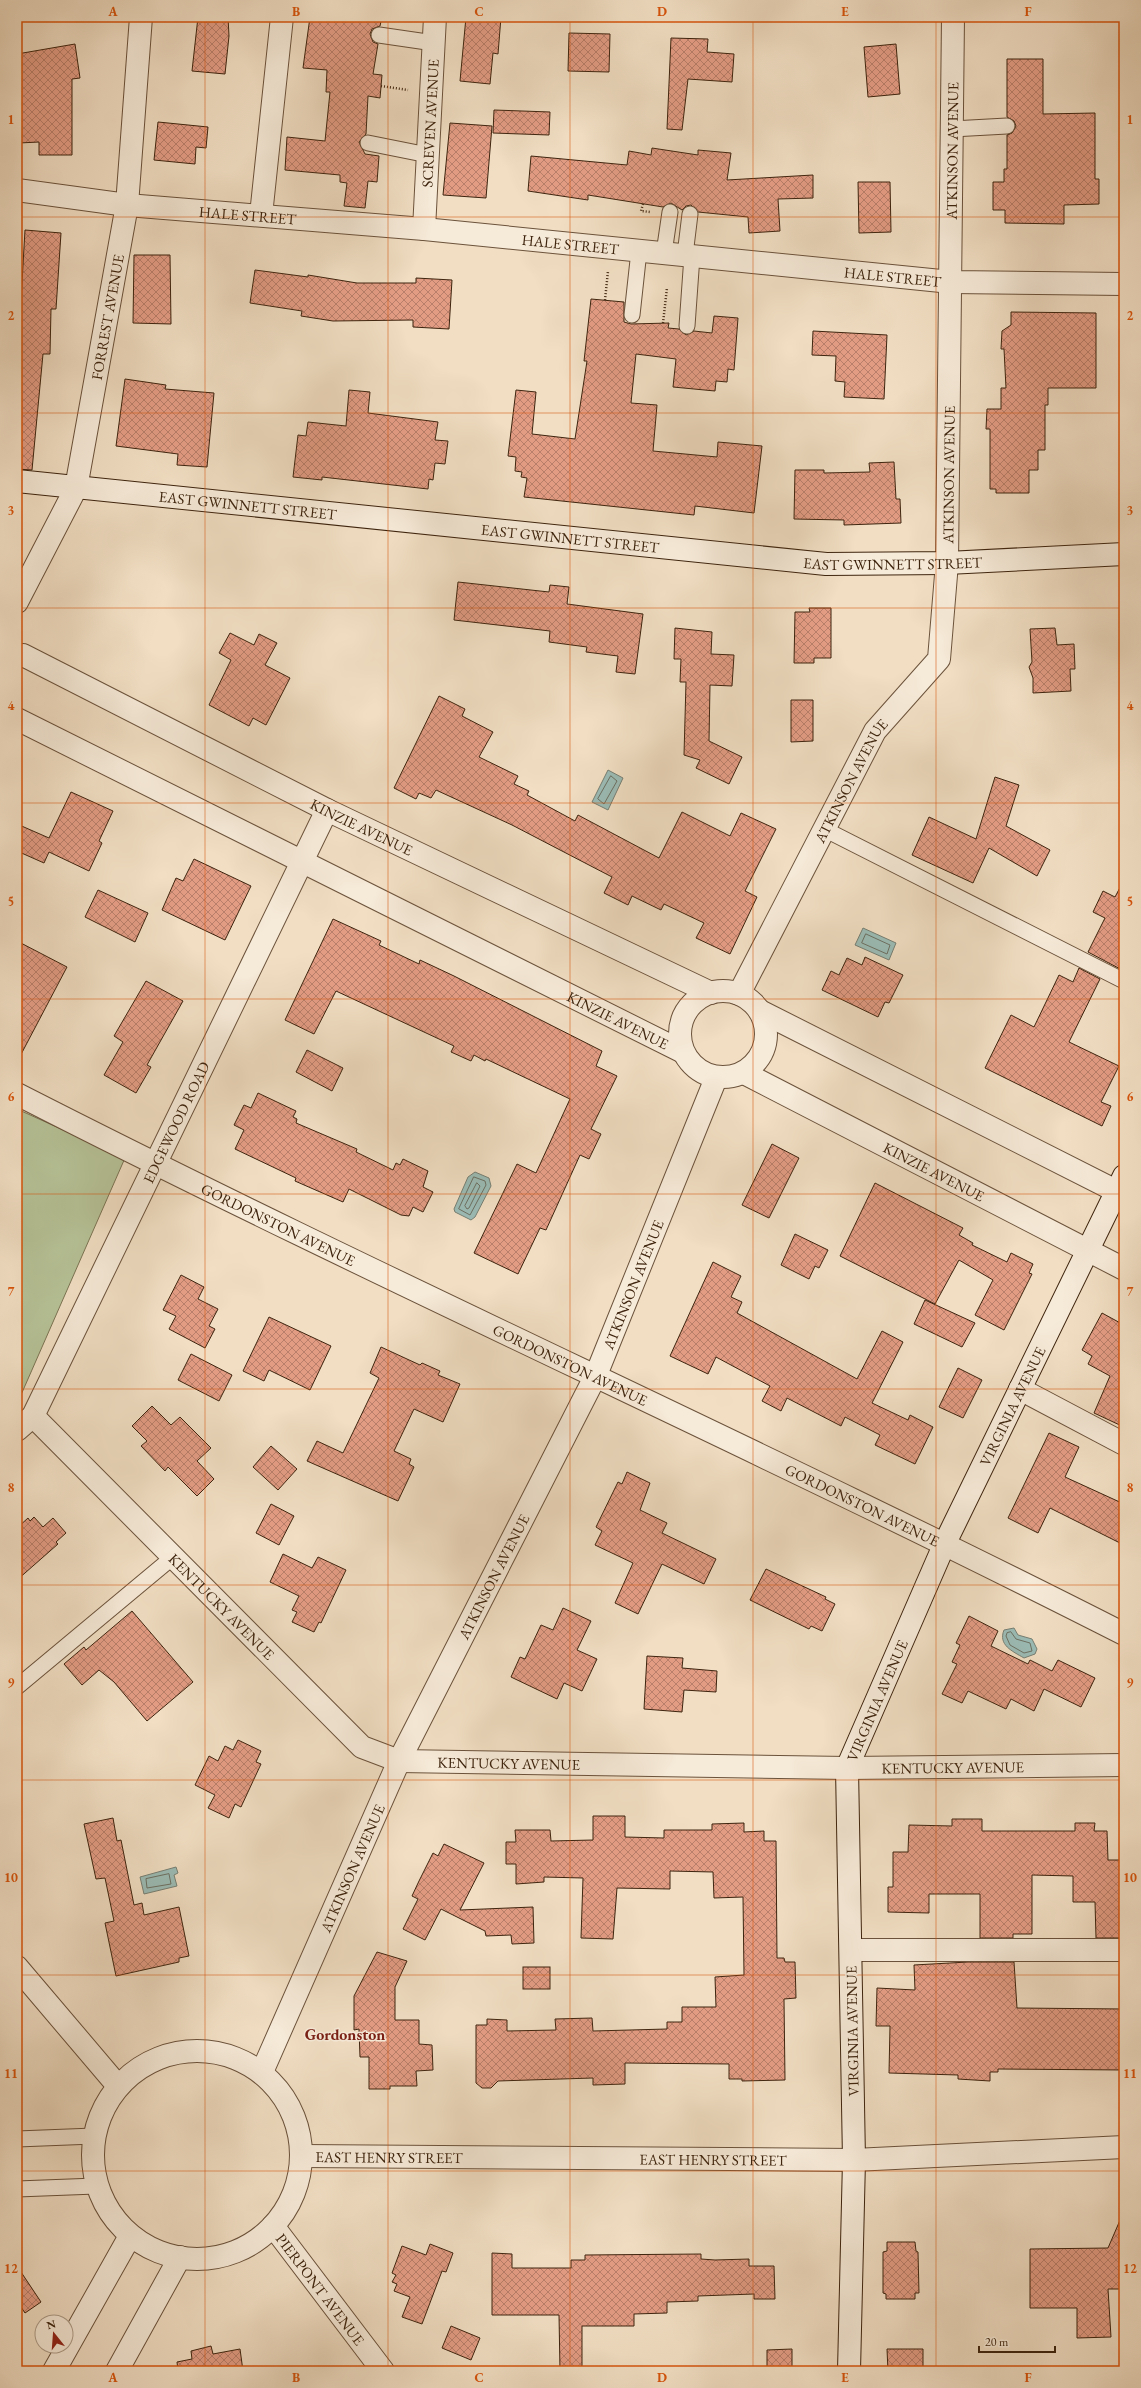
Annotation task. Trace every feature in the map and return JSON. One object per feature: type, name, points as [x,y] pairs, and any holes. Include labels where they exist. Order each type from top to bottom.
[{"type":"street","name":"FORREST AVENUE","points":[[17,602],[76,488],[127,205],[141,17]]},
{"type":"street","points":[[261,216],[282,17]]},
{"type":"street","name":"SCREVEN AVENUE","points":[[424,229],[435,17]]},
{"type":"street","name":"ATKINSON AVENUE","points":[[738,994],[875,731],[939,659],[947,563],[952,282],[953,17]]},
{"type":"street","name":"HALE STREET","points":[[17,190],[127,205],[424,229],[952,282],[1124,284]]},
{"type":"street","name":"EAST GWINNETT STREET","points":[[17,481],[826,564],[947,563],[1124,554]]},
{"type":"street","name":"KINZIE AVENUE","points":[[17,657],[23,655],[327,810],[710,993]]},
{"type":"street","name":"KINZIE AVENUE","points":[[17,719],[303,860],[683,1052]]},
{"type":"street","name":"EDGEWOOD ROAD","points":[[17,1430],[33,1416],[327,810]]},
{"type":"street","points":[[725,991],[738,994],[751,1000],[760,1011],[766,1024],[765,1045],[755,1064],[744,1073],[731,1077],[716,1078],[691,1064],[683,1052],[680,1037],[681,1023],[687,1009],[698,999],[710,993],[725,991]]},
{"type":"street","points":[[760,1011],[1121,1187]]},
{"type":"street","name":"KINZIE AVENUE","points":[[744,1073],[1086,1251],[1124,1269]]},
{"type":"street","name":"ATKINSON AVENUE","points":[[262,2072],[400,1761],[596,1375],[716,1078]]},
{"type":"street","name":"GORDONSTON AVENUE","points":[[17,1094],[155,1164],[945,1543],[1124,1634]]},
{"type":"street","name":"VIRGINIA AVENUE","points":[[849,2371],[854,2160],[848,1768],[945,1543],[1086,1251],[1121,1187]]},
{"type":"street","points":[[1020,1389],[1124,1444]]},
{"type":"street","name":"KENTUCKY AVENUE","points":[[33,1416],[362,1747],[400,1761],[848,1768],[1124,1765]]},
{"type":"street","points":[[851,1950],[1124,1950]]},
{"type":"street","points":[[17,1967],[118,2086]]},
{"type":"street","points":[[203,2050],[234,2057],[262,2072],[284,2096],[298,2125],[302,2156],[298,2182],[289,2206],[273,2226],[249,2246],[219,2257],[188,2259],[158,2252],[130,2236],[110,2214],[96,2186],[92,2155],[94,2136],[105,2104],[118,2086],[142,2065],[171,2053],[203,2050]]},
{"type":"street","name":"EAST HENRY STREET","points":[[302,2156],[854,2160],[1124,2147]]},
{"type":"street","name":"PIERPONT AVENUE","points":[[273,2226],[383,2371]]},
{"type":"street","points":[[54,2371],[130,2236]]},
{"type":"street","points":[[117,2371],[180,2257]]},
{"type":"lane","points":[[379,35],[434,43]]},
{"type":"lane","points":[[952,129],[1007,126]]},
{"type":"lane","points":[[368,143],[428,155]]},
{"type":"lane","points":[[670,212],[680,255],[687,326]]},
{"type":"lane","points":[[680,255],[690,214]]},
{"type":"lane","points":[[632,315],[639,251]]},
{"type":"lane","points":[[824,830],[1124,981]]},
{"type":"lane","points":[[17,1687],[173,1557]]},
{"type":"lane","points":[[17,2139],[94,2136]]},
{"type":"lane","points":[[17,2189],[96,2186]]},
{"type":"path","points":[[605,300],[611,248]]},
{"type":"green space","points":[[17,1109],[125,1158],[17,1404]]},
{"type":"water","points":[[608,770],[623,778],[608,810],[592,802]]},
{"type":"water","points":[[863,928],[896,943],[889,960],[855,945]]},
{"type":"water","points":[[475,1172],[489,1178],[491,1186],[475,1217],[471,1220],[455,1212],[454,1209],[468,1177]]},
{"type":"water","points":[[1014,1628],[1018,1635],[1032,1639],[1037,1649],[1035,1654],[1024,1658],[1007,1647],[1003,1640],[1004,1630]]},
{"type":"water","points":[[176,1867],[178,1873],[174,1875],[177,1886],[144,1894],[140,1877]]},
{"type":"building","points":[[198,17],[228,17],[229,36],[225,74],[192,71]]},
{"type":"building","points":[[310,17],[382,17],[380,26],[372,29],[370,34],[373,42],[378,44],[373,74],[382,75],[380,98],[368,96],[366,134],[359,142],[365,154],[379,156],[377,182],[368,181],[365,208],[344,206],[347,183],[340,182],[340,175],[285,170],[287,137],[325,141],[330,92],[326,92],[327,70],[303,68]]},
{"type":"building","points":[[466,17],[501,17],[498,54],[493,53],[490,84],[460,81]]},
{"type":"building","points":[[569,33],[610,34],[609,72],[568,71]]},
{"type":"building","points":[[671,38],[708,39],[707,52],[734,54],[732,82],[688,79],[682,130],[667,129]]},
{"type":"building","points":[[75,44],[80,78],[72,79],[72,155],[39,155],[39,142],[19,143],[17,54]]},
{"type":"building","points":[[896,44],[900,94],[868,97],[864,47]]},
{"type":"building","points":[[1007,59],[1043,59],[1043,114],[1095,113],[1095,179],[1099,179],[1099,204],[1064,205],[1064,224],[1005,223],[1005,210],[993,210],[993,182],[1004,182],[1004,169],[1007,169],[1007,135],[1012,133],[1016,126],[1014,121],[1007,117]]},
{"type":"building","points":[[494,110],[550,112],[549,135],[493,133]]},
{"type":"building","points":[[158,122],[208,127],[206,148],[196,147],[195,164],[154,160]]},
{"type":"building","points":[[450,123],[492,126],[486,198],[443,195]]},
{"type":"building","points":[[652,148],[698,155],[698,150],[731,153],[727,180],[813,175],[813,198],[778,199],[780,231],[749,233],[748,217],[698,212],[691,205],[686,206],[682,210],[671,203],[663,207],[588,195],[588,200],[528,191],[531,156],[627,165],[629,151],[651,155]]},
{"type":"building","points":[[858,182],[890,182],[891,232],[859,233]]},
{"type":"building","points":[[25,230],[61,233],[56,309],[51,309],[50,354],[43,354],[32,470],[17,469],[17,317],[20,317]]},
{"type":"building","points":[[134,255],[170,255],[171,324],[133,323]]},
{"type":"building","points":[[255,270],[308,277],[308,275],[357,283],[416,283],[416,278],[452,280],[449,329],[413,327],[413,320],[333,321],[301,316],[302,311],[250,303]]},
{"type":"building","points":[[591,299],[624,302],[624,322],[631,324],[669,323],[668,328],[679,329],[686,335],[694,331],[712,333],[714,316],[738,318],[734,370],[728,369],[727,382],[716,381],[715,391],[673,387],[676,359],[636,354],[631,403],[657,405],[653,451],[717,457],[718,442],[762,446],[754,513],[695,506],[694,515],[524,497],[527,478],[521,477],[522,472],[515,471],[516,457],[508,456],[516,390],[536,392],[532,434],[575,439],[587,361],[584,361]]},
{"type":"building","points":[[1011,312],[1096,313],[1096,388],[1048,388],[1048,405],[1045,405],[1045,450],[1038,450],[1038,470],[1029,470],[1029,493],[996,493],[996,489],[990,489],[990,429],[986,429],[987,409],[1001,409],[1001,388],[1006,388],[1004,349],[1001,349],[1002,331],[1011,325]]},
{"type":"building","points":[[813,331],[887,335],[884,399],[844,397],[845,382],[835,381],[836,356],[812,355]]},
{"type":"building","points":[[125,379],[166,385],[165,389],[214,393],[207,467],[177,465],[178,454],[116,446]]},
{"type":"building","points":[[349,390],[370,392],[368,413],[438,422],[435,440],[448,441],[445,464],[435,463],[433,480],[429,479],[428,489],[322,477],[322,480],[293,477],[298,435],[306,436],[308,422],[346,426]]},
{"type":"building","points":[[894,462],[896,499],[900,499],[901,523],[844,525],[844,520],[794,519],[795,470],[824,470],[824,473],[870,472],[869,463]]},
{"type":"building","points":[[458,582],[549,592],[550,585],[569,587],[567,604],[643,614],[635,674],[616,672],[618,656],[586,652],[587,647],[549,642],[550,631],[454,620]]},
{"type":"building","points":[[809,608],[831,608],[831,658],[814,658],[814,663],[794,663],[795,612],[810,612]]},
{"type":"building","points":[[675,628],[712,632],[711,654],[734,655],[732,686],[710,685],[709,741],[742,757],[729,784],[696,768],[700,760],[684,755],[686,682],[680,682],[681,659],[674,659]]},
{"type":"building","points":[[1055,628],[1057,645],[1074,644],[1075,669],[1070,669],[1071,691],[1033,693],[1033,678],[1029,667],[1032,662],[1030,629]]},
{"type":"building","points":[[230,633],[254,645],[259,634],[277,643],[265,665],[290,678],[266,725],[253,718],[249,726],[209,705],[231,660],[219,653]]},
{"type":"building","points":[[439,696],[465,709],[462,716],[493,732],[479,757],[518,776],[514,784],[529,791],[527,795],[575,821],[578,815],[659,858],[682,812],[730,836],[741,813],[776,829],[745,891],[757,897],[730,954],[696,938],[704,923],[664,904],[661,910],[632,896],[628,905],[604,893],[612,877],[512,825],[436,790],[431,798],[419,793],[416,799],[394,788]]},
{"type":"building","points":[[791,700],[813,700],[813,741],[791,742]]},
{"type":"building","points":[[995,777],[1019,785],[1006,826],[1050,850],[1037,876],[989,848],[973,883],[912,855],[929,817],[976,839]]},
{"type":"building","points":[[71,792],[113,811],[99,841],[102,843],[89,871],[49,852],[44,863],[17,851],[17,824],[49,838]]},
{"type":"building","points":[[194,859],[251,886],[225,940],[162,910],[176,878],[183,881]]},
{"type":"building","points":[[1124,880],[1124,971],[1088,952],[1105,918],[1093,912],[1103,891],[1115,897]]},
{"type":"building","points":[[98,890],[148,913],[135,942],[85,917]]},
{"type":"building","points":[[333,919],[381,941],[379,945],[419,964],[420,960],[454,976],[602,1051],[596,1066],[617,1076],[591,1129],[601,1134],[589,1159],[580,1155],[546,1230],[540,1228],[518,1274],[474,1253],[517,1164],[536,1173],[570,1099],[486,1059],[485,1061],[474,1055],[471,1061],[451,1052],[454,1046],[336,991],[314,1034],[285,1020]]},
{"type":"building","points":[[17,941],[67,967],[17,1062]]},
{"type":"building","points":[[865,957],[903,975],[889,1003],[885,1002],[878,1017],[822,990],[831,971],[839,975],[847,958],[862,965]]},
{"type":"building","points":[[1079,968],[1100,979],[1069,1042],[1119,1066],[1101,1102],[1111,1106],[1102,1126],[985,1068],[1011,1015],[1034,1027],[1059,975],[1073,982]]},
{"type":"building","points":[[146,981],[183,1001],[147,1065],[151,1067],[136,1093],[104,1075],[123,1042],[114,1036]]},
{"type":"building","points":[[307,1050],[343,1068],[332,1091],[296,1072]]},
{"type":"building","points":[[258,1093],[296,1111],[293,1117],[297,1119],[296,1123],[357,1149],[356,1152],[393,1170],[396,1163],[400,1165],[403,1159],[428,1171],[423,1187],[433,1192],[423,1212],[413,1207],[409,1216],[401,1215],[349,1189],[343,1202],[295,1181],[296,1178],[235,1149],[244,1130],[234,1125],[244,1105],[251,1108]]},
{"type":"building","points":[[772,1144],[799,1158],[769,1218],[742,1205]]},
{"type":"building","points":[[875,1183],[963,1228],[959,1235],[973,1243],[972,1245],[1007,1262],[1011,1253],[1033,1264],[1029,1273],[1032,1274],[1004,1330],[975,1315],[993,1280],[959,1260],[935,1304],[840,1256]]},
{"type":"building","points":[[795,1234],[828,1250],[819,1268],[815,1266],[809,1279],[781,1265]]},
{"type":"building","points":[[713,1262],[741,1276],[731,1297],[742,1302],[737,1313],[857,1379],[882,1331],[903,1342],[872,1403],[908,1420],[910,1415],[933,1427],[915,1464],[875,1445],[880,1435],[845,1417],[841,1426],[787,1398],[781,1411],[762,1401],[770,1386],[716,1357],[708,1374],[670,1356]]},
{"type":"building","points":[[181,1275],[204,1287],[198,1299],[218,1309],[209,1326],[215,1329],[205,1348],[169,1329],[176,1316],[163,1310]]},
{"type":"building","points":[[925,1300],[975,1323],[962,1347],[914,1324]]},
{"type":"building","points":[[1102,1313],[1124,1325],[1124,1427],[1094,1413],[1110,1376],[1088,1364],[1092,1356],[1082,1350]]},
{"type":"building","points":[[269,1317],[331,1346],[310,1390],[269,1370],[264,1381],[243,1371]]},
{"type":"building","points":[[381,1347],[420,1365],[422,1363],[440,1371],[438,1375],[460,1384],[443,1422],[414,1409],[394,1451],[411,1459],[409,1464],[414,1467],[398,1501],[307,1461],[317,1441],[343,1453],[379,1378],[370,1373]]},
{"type":"building","points":[[191,1354],[232,1375],[219,1401],[178,1380]]},
{"type":"building","points":[[958,1368],[982,1380],[963,1418],[939,1407]]},
{"type":"building","points":[[152,1406],[171,1425],[180,1417],[211,1448],[197,1461],[214,1479],[197,1496],[168,1467],[165,1471],[141,1446],[147,1441],[132,1426]]},
{"type":"building","points":[[1049,1433],[1079,1447],[1065,1477],[1124,1504],[1124,1545],[1050,1508],[1038,1533],[1008,1518]]},
{"type":"building","points":[[271,1446],[297,1469],[278,1490],[253,1467]]},
{"type":"building","points":[[627,1472],[650,1483],[640,1510],[667,1523],[662,1533],[716,1559],[704,1584],[662,1564],[638,1614],[615,1603],[633,1563],[595,1545],[602,1531],[596,1527],[618,1482],[622,1484]]},
{"type":"building","points":[[271,1504],[294,1516],[279,1545],[256,1533]]},
{"type":"building","points":[[34,1517],[43,1527],[53,1518],[66,1533],[56,1542],[58,1544],[17,1580],[17,1528],[28,1518],[30,1521]]},
{"type":"building","points":[[283,1554],[312,1568],[318,1557],[346,1570],[321,1623],[319,1622],[314,1632],[292,1622],[297,1612],[292,1610],[299,1596],[270,1582]]},
{"type":"building","points":[[766,1569],[826,1597],[825,1599],[835,1604],[822,1631],[811,1626],[809,1629],[750,1600]]},
{"type":"building","points":[[563,1608],[591,1621],[577,1650],[597,1659],[582,1691],[564,1683],[557,1699],[511,1677],[520,1657],[525,1659],[541,1625],[553,1630]]},
{"type":"building","points":[[132,1611],[193,1682],[147,1721],[114,1682],[99,1670],[82,1685],[64,1664],[84,1647],[86,1650]]},
{"type":"building","points":[[969,1616],[998,1631],[991,1646],[1028,1664],[1030,1660],[1052,1671],[1058,1660],[1095,1678],[1081,1707],[1044,1689],[1034,1711],[1011,1699],[1006,1709],[968,1691],[962,1703],[942,1694],[957,1664],[952,1662],[960,1645],[956,1643]]},
{"type":"building","points":[[647,1656],[683,1658],[682,1668],[717,1671],[716,1692],[684,1690],[682,1712],[644,1709]]},
{"type":"building","points":[[238,1740],[261,1751],[256,1762],[261,1764],[241,1807],[235,1804],[229,1818],[208,1808],[215,1795],[195,1785],[209,1756],[218,1761],[225,1746],[233,1750]]},
{"type":"building","points":[[593,1816],[625,1816],[625,1837],[664,1838],[664,1830],[712,1830],[712,1824],[744,1823],[744,1832],[764,1831],[764,1841],[776,1841],[777,1958],[784,1958],[785,1962],[795,1962],[796,1998],[784,1999],[785,2080],[742,2081],[742,2079],[729,2079],[729,2064],[625,2063],[625,2084],[593,2085],[593,2078],[498,2081],[491,2088],[482,2088],[476,2083],[476,2025],[487,2025],[487,2019],[507,2020],[507,2031],[556,2030],[555,2019],[592,2018],[593,2031],[667,2029],[667,2022],[682,2022],[682,2007],[716,2007],[715,1977],[744,1975],[743,1897],[714,1898],[713,1872],[670,1871],[670,1889],[617,1888],[613,1939],[581,1938],[583,1878],[544,1877],[544,1882],[516,1884],[516,1864],[506,1864],[506,1842],[516,1842],[515,1830],[550,1830],[551,1841],[593,1840]]},
{"type":"building","points":[[113,1818],[117,1841],[121,1840],[134,1905],[142,1903],[144,1915],[179,1907],[189,1956],[179,1958],[179,1962],[116,1976],[105,1923],[114,1921],[105,1878],[96,1879],[84,1824]]},
{"type":"building","points":[[952,1819],[982,1819],[982,1831],[1075,1831],[1075,1823],[1095,1823],[1094,1831],[1107,1831],[1108,1860],[1120,1860],[1122,1938],[1096,1938],[1095,1902],[1073,1902],[1073,1876],[1032,1875],[1032,1934],[1013,1934],[1013,1938],[980,1938],[980,1894],[929,1894],[929,1913],[888,1912],[888,1887],[893,1887],[893,1852],[908,1852],[909,1825],[952,1826]]},
{"type":"building","points":[[444,1844],[484,1863],[460,1910],[533,1907],[534,1943],[512,1944],[511,1935],[486,1936],[485,1931],[441,1909],[425,1940],[403,1929],[418,1899],[412,1896],[419,1881],[433,1853],[438,1856]]},
{"type":"building","points":[[377,1952],[407,1961],[395,1987],[395,2020],[419,2020],[419,2044],[432,2045],[433,2070],[416,2071],[417,2086],[390,2086],[390,2089],[369,2089],[369,2057],[360,2057],[359,2029],[354,2030],[354,1996]]},
{"type":"building","points":[[968,1962],[1014,1962],[1017,2008],[1124,2009],[1124,2070],[998,2069],[998,2072],[990,2072],[990,2081],[958,2079],[958,2075],[889,2073],[890,2026],[876,2026],[877,1988],[915,1990],[914,1965]]},
{"type":"building","points":[[523,1967],[550,1967],[550,1989],[523,1989]]},
{"type":"building","points":[[1124,2211],[1123,2289],[1108,2289],[1111,2337],[1077,2338],[1077,2308],[1030,2308],[1030,2249],[1108,2248]]},
{"type":"building","points":[[887,2242],[915,2242],[916,2251],[918,2252],[919,2293],[915,2293],[915,2299],[886,2299],[886,2294],[883,2293],[883,2252],[887,2251]]},
{"type":"building","points":[[430,2244],[453,2253],[446,2272],[442,2271],[422,2324],[402,2317],[410,2297],[394,2291],[397,2284],[392,2282],[396,2275],[392,2273],[402,2246],[426,2255]]},
{"type":"building","points":[[492,2253],[512,2254],[512,2268],[571,2268],[571,2260],[585,2260],[585,2255],[701,2254],[701,2259],[749,2259],[749,2266],[774,2266],[775,2299],[754,2299],[754,2294],[698,2296],[698,2301],[667,2302],[667,2313],[634,2314],[634,2326],[582,2326],[582,2371],[560,2371],[559,2315],[492,2315]]},
{"type":"building","points":[[17,2266],[41,2302],[25,2313],[17,2301]]},
{"type":"building","points":[[451,2326],[480,2338],[471,2360],[442,2348]]},
{"type":"building","points":[[211,2346],[213,2354],[240,2349],[243,2371],[178,2371],[177,2362],[192,2359],[191,2351]]},
{"type":"building","points":[[792,2349],[792,2371],[767,2371],[767,2350]]},
{"type":"building","points":[[887,2349],[923,2349],[923,2371],[888,2371]]},
{"type":"district","name":"Gordonston","points":[[345,2034]]}]
